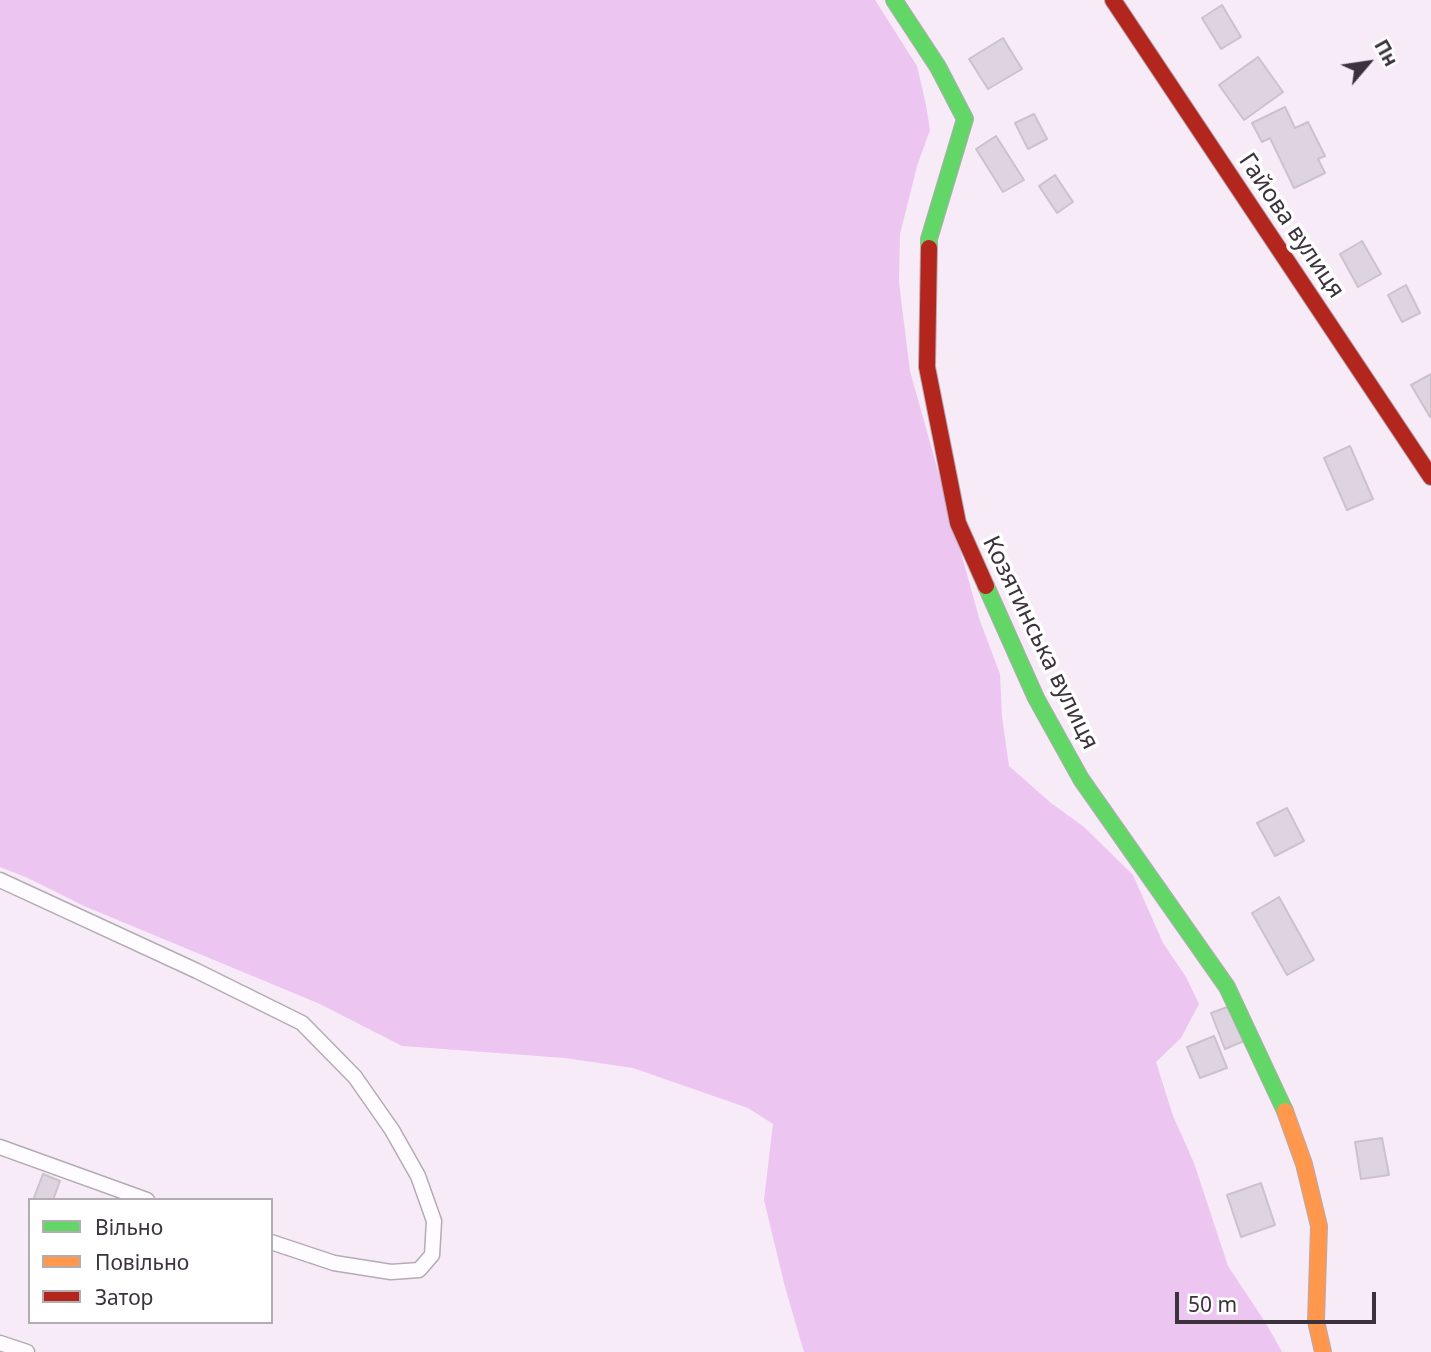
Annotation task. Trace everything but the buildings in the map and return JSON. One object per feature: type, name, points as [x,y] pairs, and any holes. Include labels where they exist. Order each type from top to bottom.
[{"type":"street","name":"Козятинська вулиця","points":[[894,0],[938,68],[965,120],[929,239],[928,367],[958,523],[1036,698],[1081,779],[1227,987],[1280,1098],[1304,1164],[1319,1226],[1316,1321],[1323,1352]]},
{"type":"street","name":"Гайова вулиця","points":[[1112,0],[1431,477]]},
{"type":"lane","points":[[0,880],[302,1023],[355,1077],[392,1130],[418,1176],[434,1221],[432,1255],[419,1270],[391,1272],[334,1263],[273,1243]]},
{"type":"lane","points":[[0,1147],[141,1198]]},
{"type":"lane","points":[[0,1343],[27,1352]]},
{"type":"shaded area","points":[[0,0],[875,0],[917,66],[926,105],[930,130],[917,166],[900,234],[899,282],[910,371],[980,621],[1000,674],[1002,717],[1009,766],[1051,803],[1084,827],[1133,875],[1163,943],[1186,977],[1199,1004],[1181,1038],[1156,1062],[1173,1116],[1194,1163],[1228,1266],[1282,1352],[804,1352],[764,1200],[773,1124],[748,1108],[633,1068],[565,1058],[402,1046],[320,1004],[84,906],[0,867]]},
{"type":"traffic: fast","points":[[894,0],[938,67],[965,119],[929,239],[929,248]]},
{"type":"traffic: fast","points":[[986,586],[1036,698],[1081,779],[1227,987],[1285,1111]]},
{"type":"traffic: slow","points":[[1285,1111],[1304,1164],[1319,1226],[1316,1321],[1323,1352]]},
{"type":"traffic: jam","points":[[1113,0],[1431,477]]},
{"type":"traffic: jam","points":[[929,248],[927,367],[958,523],[986,586]]}]
